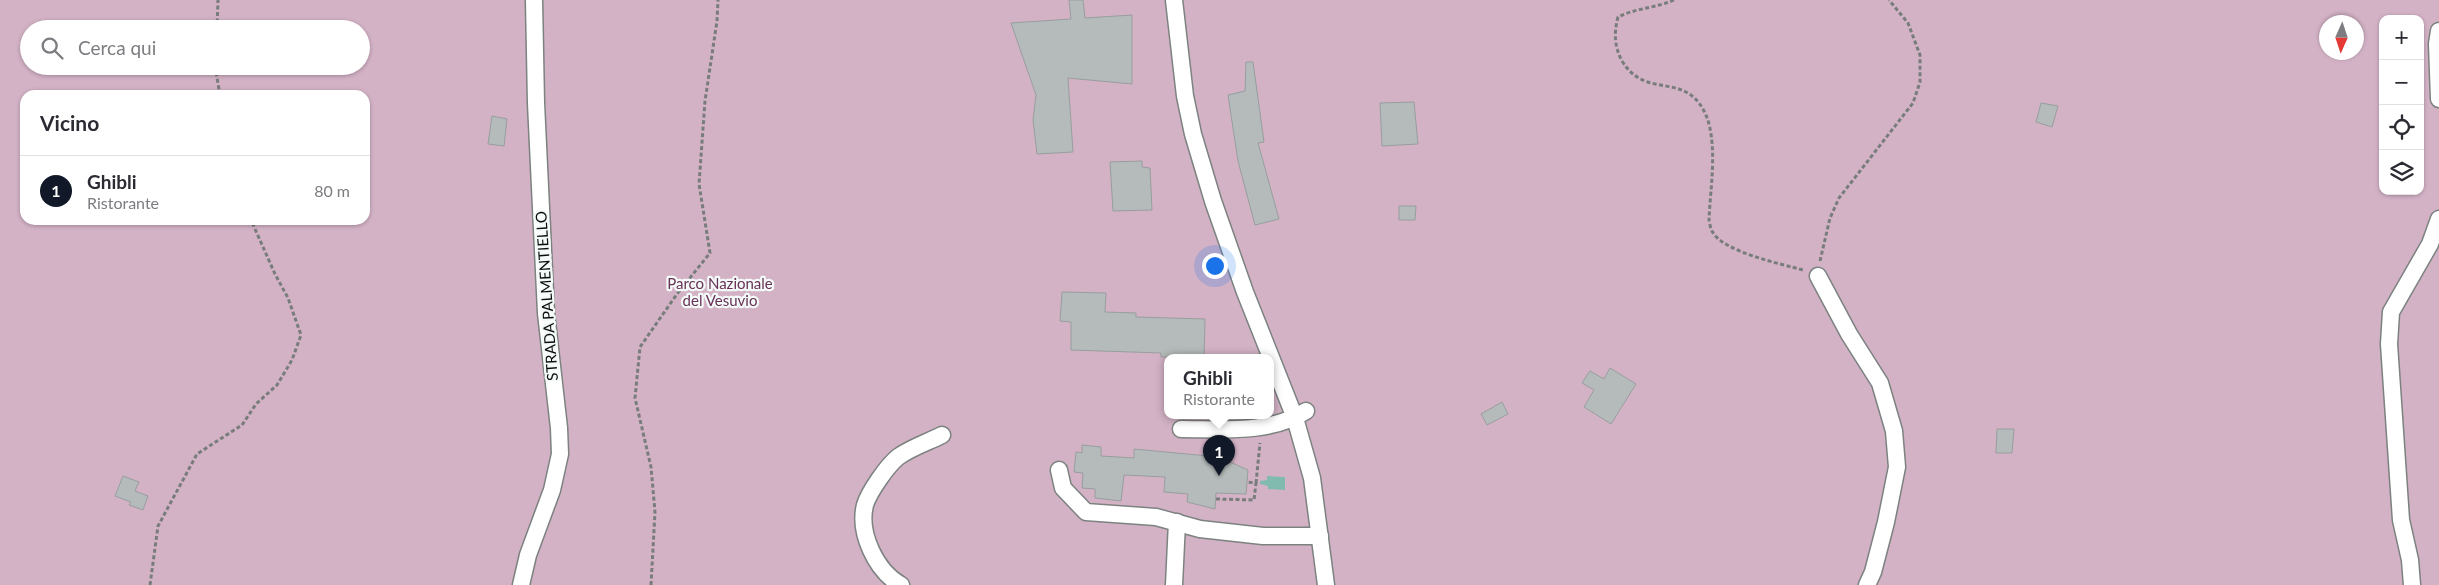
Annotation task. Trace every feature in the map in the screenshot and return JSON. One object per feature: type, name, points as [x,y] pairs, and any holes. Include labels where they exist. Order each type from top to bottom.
[{"type":"street","name":"STRADA PALMENTIELLO","points":[[521,585],[528,555],[552,490],[560,454],[559,428],[546,313],[536,103],[534,0]]},
{"type":"street","points":[[1174,0],[1185,96],[1193,134],[1242,283],[1273,354]]},
{"type":"street","points":[[2439,31],[2437,44],[2439,99]]},
{"type":"street","points":[[2412,585],[2410,560],[2402,520],[2389,344],[2391,312],[2430,244],[2439,219]]},
{"type":"street","points":[[1818,276],[1849,334],[1880,383],[1894,431],[1897,467],[1886,522],[1873,572],[1866,585]]},
{"type":"street","points":[[1274,356],[1300,415],[1312,478],[1326,585]]},
{"type":"street","points":[[1181,429],[1236,430],[1262,426],[1300,415]]},
{"type":"street","points":[[901,585],[882,566],[868,546],[864,526],[865,505],[878,482],[898,458],[942,435]]},
{"type":"street","points":[[1059,470],[1063,488],[1086,512],[1156,517],[1200,529],[1263,536],[1320,536]]},
{"type":"street","points":[[1174,585],[1177,522]]},
{"type":"path","points":[[217,20],[218,0]]},
{"type":"path","points":[[651,585],[655,512],[651,467],[635,398],[640,347],[677,294],[710,253],[699,184],[705,100],[717,21],[718,0]]},
{"type":"path","points":[[1674,0],[1658,7],[1628,12],[1618,17],[1615,32],[1618,53],[1630,73],[1639,80],[1684,91],[1699,103],[1708,121],[1712,139],[1709,220],[1712,232],[1721,242],[1762,261],[1782,264],[1818,276],[1822,249],[1830,218],[1839,198],[1913,104],[1920,82],[1920,56],[1908,23],[1889,0]]},
{"type":"path","points":[[217,75],[219,90]]},
{"type":"path","points":[[150,585],[158,526],[196,454],[242,425],[256,404],[277,385],[292,360],[301,335],[288,298],[253,225]]},
{"type":"path","points":[[1216,499],[1254,500],[1262,426]]},
{"type":"path","points":[[1247,482],[1256,483]]},
{"type":"green space","name":"Parco Nazionale del Vesuvio","points":[[0,0],[2439,0],[2439,585],[0,585]]},
{"type":"shaded area","points":[[1267,476],[1285,477],[1285,490],[1268,489],[1268,486],[1260,484],[1260,481],[1267,480]]},
{"type":"building","points":[[1069,0],[1083,0],[1085,18],[1132,15],[1132,84],[1068,78],[1073,152],[1037,154],[1033,120],[1036,95],[1011,23],[1071,19]]},
{"type":"building","points":[[1246,62],[1253,62],[1264,142],[1258,143],[1279,219],[1255,225],[1238,161],[1228,95],[1245,91]]},
{"type":"building","points":[[1414,102],[1418,144],[1382,146],[1380,103]]},
{"type":"building","points":[[2041,103],[2058,106],[2052,127],[2036,122]]},
{"type":"building","points":[[492,116],[507,119],[504,146],[488,144]]},
{"type":"building","points":[[1142,161],[1142,167],[1150,168],[1152,210],[1113,211],[1110,162]]},
{"type":"building","points":[[1399,206],[1416,206],[1415,220],[1399,220]]},
{"type":"building","points":[[1062,292],[1106,293],[1105,312],[1136,313],[1136,317],[1205,319],[1204,354],[1164,354],[1164,357],[1161,357],[1161,353],[1071,350],[1071,322],[1060,321]]},
{"type":"building","points":[[1610,368],[1636,384],[1611,424],[1584,407],[1594,390],[1582,383],[1590,371],[1604,379]]},
{"type":"building","points":[[1502,402],[1508,414],[1487,425],[1481,414]]},
{"type":"building","points":[[1997,429],[2014,429],[2012,453],[1996,453]]},
{"type":"building","points":[[1082,445],[1101,447],[1101,456],[1134,458],[1134,449],[1219,457],[1248,470],[1246,494],[1216,493],[1215,509],[1187,502],[1188,494],[1164,492],[1165,477],[1124,475],[1121,501],[1095,498],[1095,489],[1082,488],[1083,473],[1074,472],[1076,452],[1082,453]]},
{"type":"building","points":[[123,476],[139,482],[135,491],[148,496],[143,510],[129,505],[131,502],[115,496]]},
{"type":"place","name":"Ghibli","points":[[1219,476]]}]
